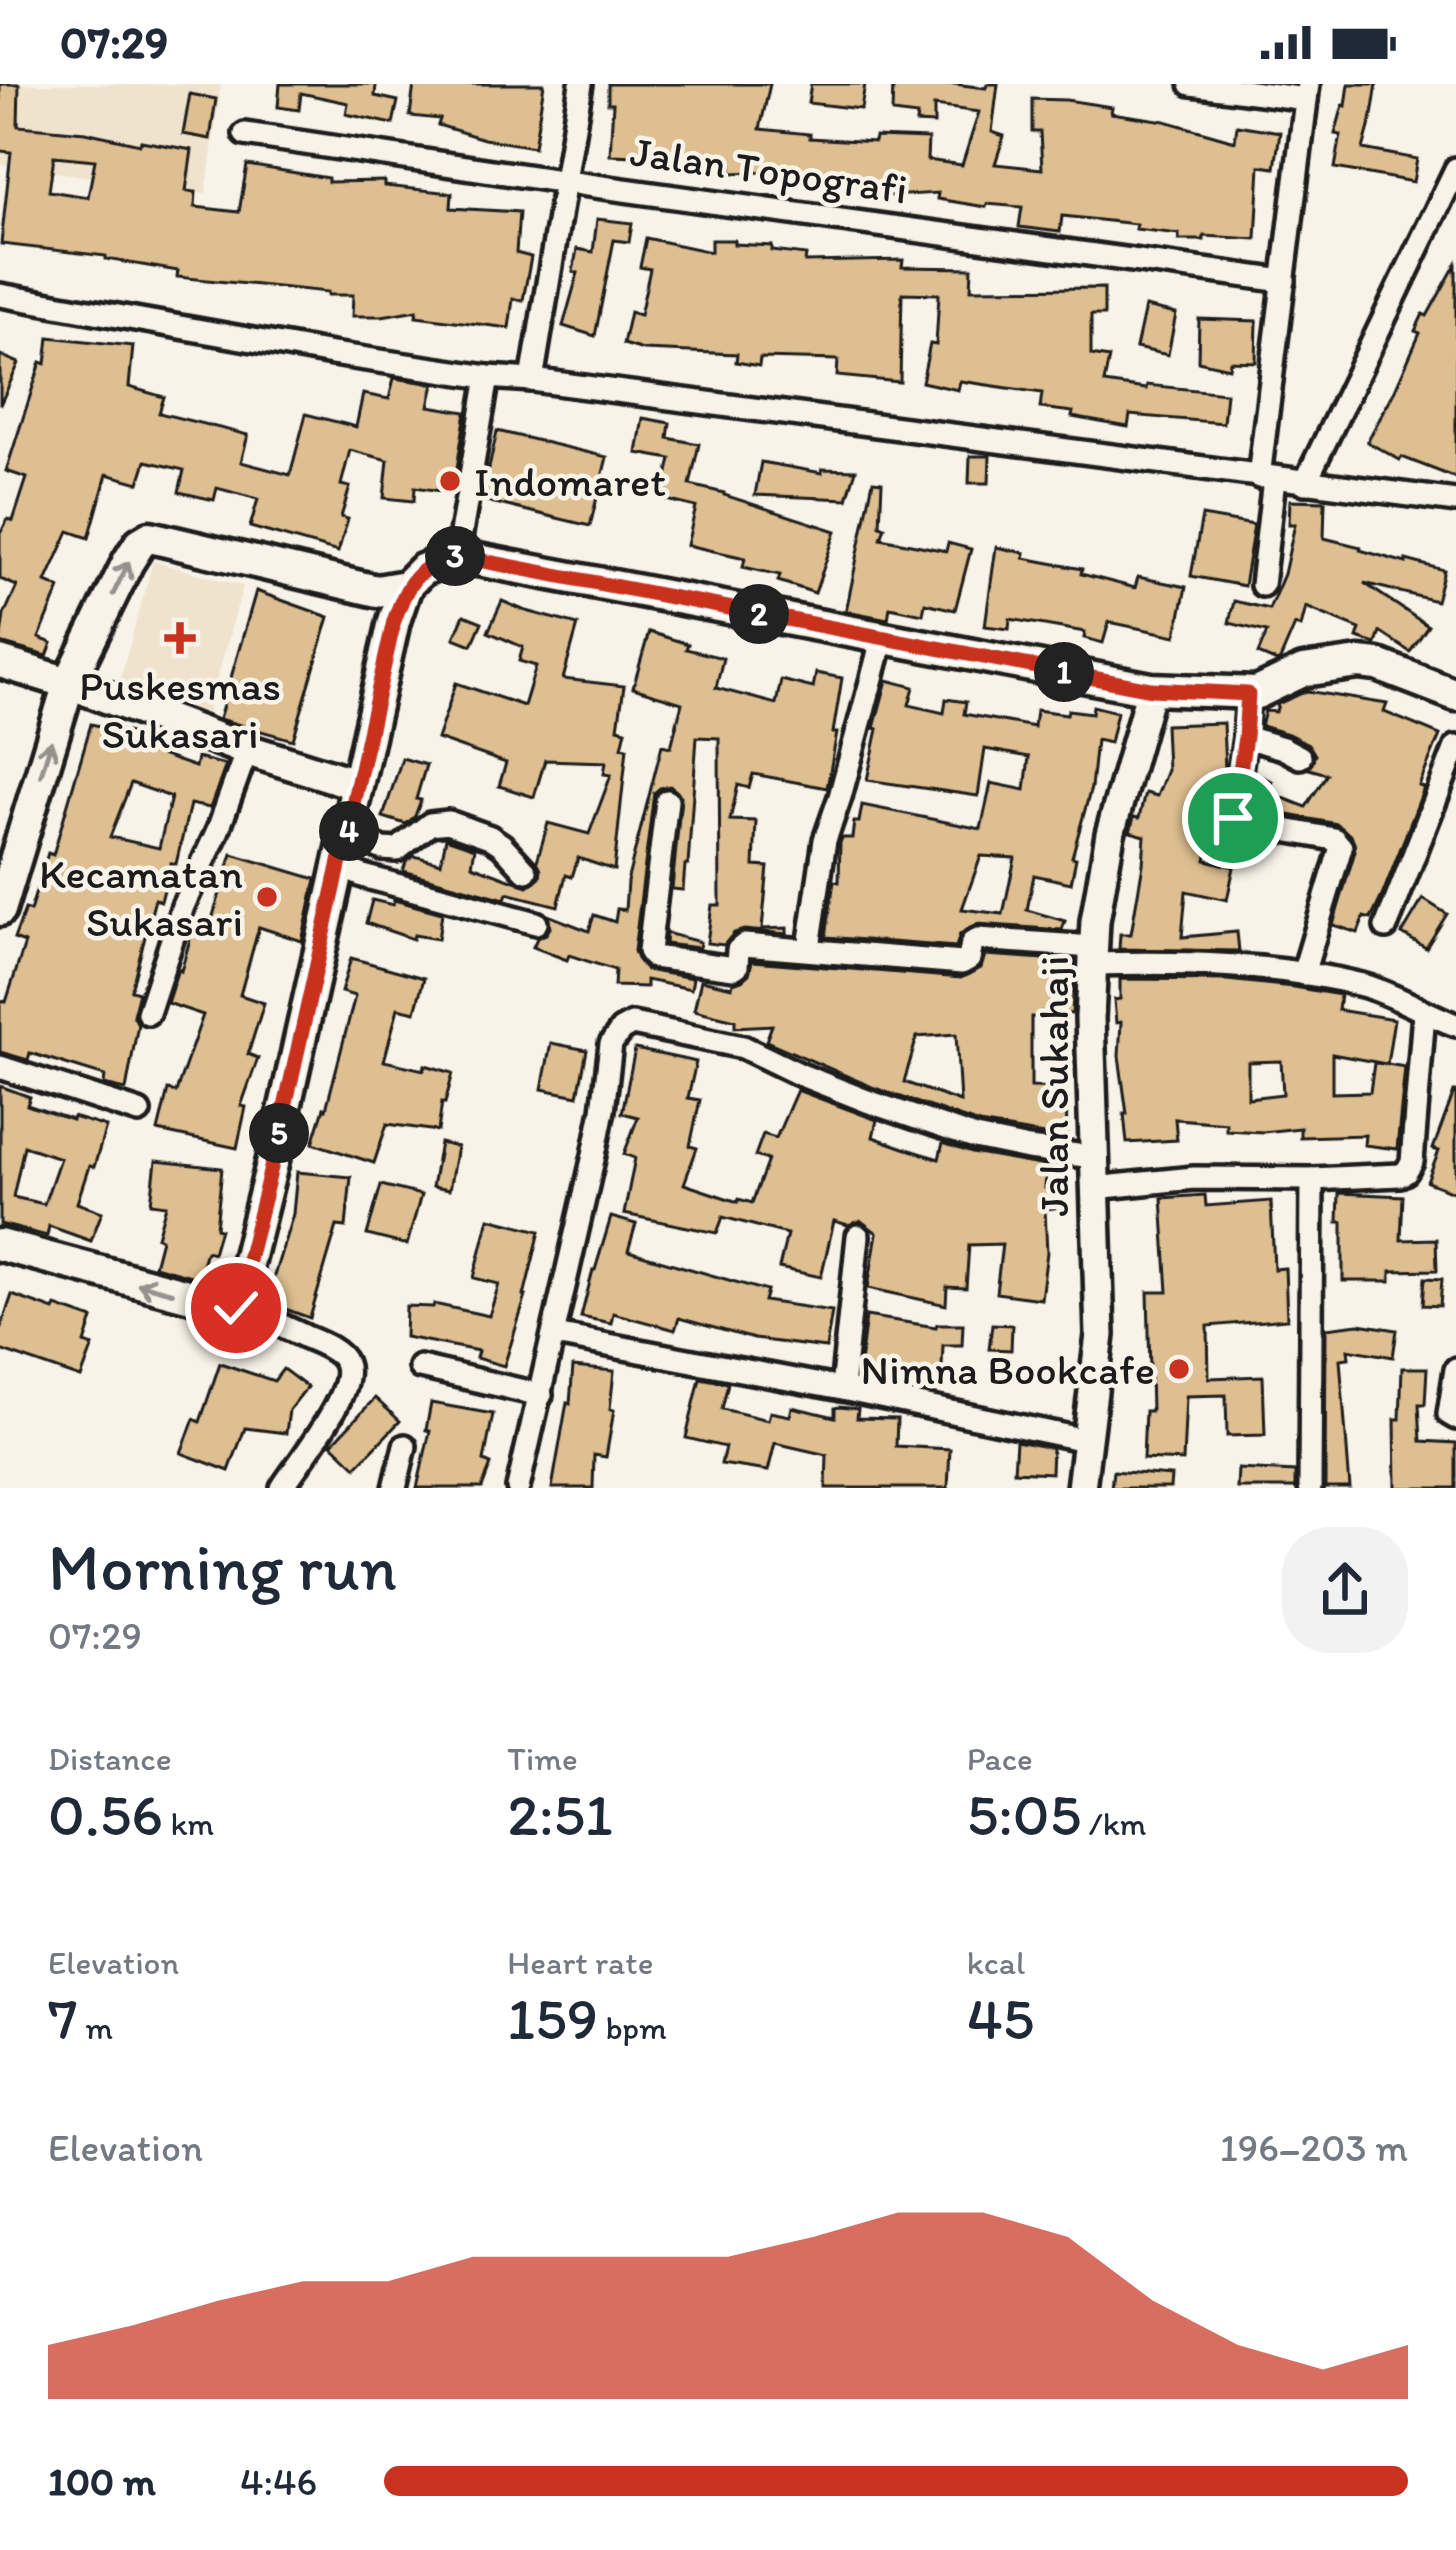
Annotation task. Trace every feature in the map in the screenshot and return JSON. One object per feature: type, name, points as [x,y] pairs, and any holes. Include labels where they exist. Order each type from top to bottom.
[{"type":"main road","points":[[0,910],[69,683],[128,562],[145,539],[155,537],[391,588]]},
{"type":"main road","points":[[0,1245],[236,1308],[394,621],[386,598],[391,588],[457,556],[1151,689],[1248,694],[1266,691],[1303,671],[1359,663],[1378,665],[1456,695]]},
{"type":"main road","points":[[0,662],[356,784]]},
{"type":"street","points":[[532,380],[581,84]]},
{"type":"street","points":[[1191,84],[1307,92],[1284,280],[1266,478],[1262,585]]},
{"type":"street","name":"Jalan Topografi","points":[[245,134],[1284,280]]},
{"type":"street","points":[[1305,483],[1456,169]]},
{"type":"street","points":[[0,296],[488,377],[1456,502]]},
{"type":"street","points":[[457,556],[488,377]]},
{"type":"street","points":[[809,947],[825,840],[883,637]]},
{"type":"street","name":"Jalan Sukahaji","points":[[1081,1488],[1100,1335],[1090,1018],[1095,920],[1110,834],[1151,689]]},
{"type":"street","points":[[1248,694],[1234,820],[1334,839],[1341,847],[1303,974]]},
{"type":"street","points":[[1245,737],[1300,757]]},
{"type":"street","points":[[1386,927],[1456,747]]},
{"type":"street","points":[[148,1012],[183,906],[247,750]]},
{"type":"street","points":[[667,801],[649,950],[653,957],[734,968],[738,950],[744,946],[962,963],[978,939],[1093,956],[1303,974],[1366,986],[1456,1025]]},
{"type":"street","points":[[348,833],[383,849],[397,850],[430,824],[448,822],[490,837],[526,872]]},
{"type":"street","points":[[340,866],[536,923]]},
{"type":"street","points":[[1094,1187],[1194,1178],[1400,1175],[1410,1168],[1413,1155],[1424,1013]]},
{"type":"street","points":[[518,1488],[594,1155],[611,1045],[625,1026],[743,1047],[866,1101],[976,1138],[1094,1156]]},
{"type":"street","points":[[0,1067],[139,1112]]},
{"type":"street","points":[[1310,1488],[1312,1178]]},
{"type":"street","points":[[842,1389],[857,1236]]},
{"type":"street","points":[[236,1308],[259,1314],[337,1353],[346,1364],[346,1384],[336,1407],[282,1488]]},
{"type":"street","points":[[555,1335],[1085,1440]]},
{"type":"street","points":[[420,1367],[540,1400]]},
{"type":"street","points":[[1456,1369],[1449,1414],[1456,1418]]},
{"type":"street","points":[[449,1385],[540,1400]]},
{"type":"street","points":[[395,1488],[405,1446]]},
{"type":"shaded area","points":[[0,84],[221,84],[206,194],[0,164]]},
{"type":"shaded area","name":"Puskesmas Sukasari","points":[[153,561],[243,586],[207,715],[117,690]]},
{"type":"building","points":[[0,84],[19,84],[18,126],[192,150],[186,191],[196,192],[195,207],[239,212],[247,165],[328,178],[328,182],[384,181],[384,186],[452,193],[451,208],[519,212],[516,253],[531,257],[523,300],[513,299],[509,328],[416,316],[417,310],[352,316],[353,295],[177,277],[178,271],[106,256],[1,244],[11,152],[0,151]],"holes":[[[54,156],[95,160],[88,197],[49,191]]]},
{"type":"building","points":[[280,84],[376,84],[375,96],[398,101],[393,124],[346,114],[348,103],[301,93],[299,110],[278,107]]},
{"type":"building","points":[[414,84],[544,84],[534,147],[484,139],[438,125],[440,119],[410,116]]},
{"type":"building","points":[[608,84],[770,84],[760,129],[874,142],[875,137],[928,139],[927,160],[962,165],[979,112],[934,106],[934,124],[916,123],[917,116],[892,113],[893,84],[986,88],[998,84],[992,132],[1004,136],[995,164],[1042,169],[1040,132],[1032,132],[1032,99],[1112,107],[1111,113],[1165,121],[1235,141],[1237,125],[1280,132],[1275,168],[1260,166],[1256,239],[1204,236],[1204,240],[1179,240],[1179,234],[1135,229],[1136,224],[1062,216],[1060,232],[1019,227],[1022,207],[937,199],[938,193],[874,197],[873,185],[787,180],[787,174],[731,173],[731,163],[693,158],[692,168],[665,167],[665,157],[610,155],[613,103],[608,103]]},
{"type":"building","points":[[811,84],[865,84],[861,109],[808,103]]},
{"type":"building","points":[[1349,84],[1377,84],[1363,149],[1417,159],[1413,182],[1335,168],[1341,135],[1335,134]]},
{"type":"building","points":[[190,94],[216,99],[210,139],[183,134]]},
{"type":"building","points":[[597,219],[632,223],[629,242],[614,240],[595,336],[563,326],[578,273],[573,272],[577,249],[593,252]]},
{"type":"building","points":[[646,238],[711,252],[711,240],[734,240],[734,244],[772,246],[772,251],[806,255],[805,262],[903,260],[902,267],[972,268],[971,289],[1104,288],[1104,315],[1091,315],[1091,355],[1109,358],[1104,383],[1226,393],[1223,423],[1130,415],[1128,427],[1040,408],[1042,393],[960,381],[958,390],[922,382],[930,344],[936,345],[939,294],[902,293],[900,382],[837,376],[838,360],[760,358],[759,366],[736,362],[737,354],[643,350],[623,344],[630,312],[640,315],[650,269],[640,267]]},
{"type":"building","points":[[1456,264],[1456,478],[1400,460],[1367,442],[1420,333],[1415,331],[1423,314],[1427,316]]},
{"type":"building","points":[[1145,307],[1176,314],[1168,355],[1136,348]]},
{"type":"building","points":[[1199,319],[1257,321],[1256,362],[1230,361],[1229,368],[1198,361]]},
{"type":"building","points":[[49,337],[133,346],[129,387],[164,397],[159,413],[248,435],[241,462],[290,475],[306,414],[356,427],[363,394],[389,399],[394,378],[434,384],[429,406],[466,412],[453,493],[415,487],[414,501],[384,498],[388,460],[350,450],[341,485],[350,487],[341,517],[348,519],[338,552],[250,527],[258,499],[217,488],[214,500],[179,492],[184,470],[146,461],[139,483],[107,474],[89,538],[69,531],[46,582],[60,588],[39,638],[52,643],[47,656],[0,643],[4,615],[17,586],[0,579],[0,534],[8,519],[13,521],[27,478],[6,471],[41,362],[46,364]]},
{"type":"building","points":[[0,355],[19,363],[0,405]]},
{"type":"building","points":[[643,418],[670,423],[668,438],[699,444],[690,485],[836,531],[815,593],[778,581],[780,575],[743,567],[745,558],[687,545],[696,507],[662,499],[671,459],[637,453]]},
{"type":"building","points":[[497,431],[607,457],[590,526],[482,500]]},
{"type":"building","points":[[970,456],[990,456],[989,483],[969,483]]},
{"type":"building","points":[[761,462],[822,473],[822,469],[856,470],[847,499],[755,495]]},
{"type":"building","points":[[873,481],[882,482],[880,525],[885,527],[881,538],[946,551],[948,543],[971,549],[955,610],[925,603],[923,614],[890,607],[888,619],[846,611]]},
{"type":"building","points":[[1290,500],[1325,501],[1324,538],[1444,570],[1436,601],[1364,583],[1428,626],[1410,652],[1380,632],[1376,644],[1357,638],[1360,629],[1306,607],[1301,627],[1295,625],[1277,662],[1258,654],[1267,632],[1229,623],[1234,601],[1269,609],[1284,574],[1295,524],[1289,524]]},
{"type":"building","points":[[1202,516],[1254,525],[1244,586],[1191,576]]},
{"type":"building","points":[[996,547],[1135,588],[1138,577],[1186,587],[1176,636],[1109,622],[1103,643],[1084,638],[1085,632],[1010,619],[1009,629],[985,626]]},
{"type":"building","points":[[256,591],[329,617],[293,740],[219,719]]},
{"type":"building","points":[[502,601],[578,625],[563,679],[624,686],[618,728],[626,730],[622,747],[627,748],[614,870],[578,858],[572,877],[566,875],[558,906],[507,893],[505,899],[403,871],[414,856],[441,863],[446,838],[475,848],[472,865],[528,886],[540,877],[537,861],[548,823],[589,834],[611,775],[604,774],[606,762],[545,760],[534,797],[499,786],[506,763],[437,739],[456,683],[524,706],[536,666],[519,661],[523,647],[488,632]]},
{"type":"building","points":[[464,615],[482,622],[472,645],[454,638]]},
{"type":"building","points":[[649,632],[688,644],[686,649],[723,658],[716,688],[776,704],[781,680],[813,688],[816,673],[842,678],[827,788],[753,774],[749,788],[738,785],[730,820],[756,821],[754,866],[768,867],[762,929],[787,928],[787,934],[744,930],[724,945],[707,943],[712,905],[720,905],[719,738],[697,737],[683,890],[672,889],[681,796],[670,786],[654,793],[634,951],[646,970],[693,978],[691,989],[646,980],[646,987],[614,986],[615,970],[533,947],[550,928],[548,915],[589,931],[594,915],[615,922],[617,909],[625,910],[627,882],[662,745],[671,747],[682,703],[633,688]]},
{"type":"building","points":[[887,680],[914,687],[909,705],[944,713],[946,699],[966,702],[964,714],[1034,727],[1036,710],[1092,713],[1093,706],[1117,712],[1110,743],[1096,740],[1071,883],[1034,875],[1027,910],[1065,921],[1062,930],[978,924],[960,934],[956,947],[826,937],[834,881],[839,882],[840,843],[842,838],[852,838],[862,805],[981,829],[991,783],[1025,790],[1029,757],[985,749],[978,796],[867,780],[878,729],[874,728]],"holes":[[[981,856],[1015,858],[1003,914],[962,909]]]},
{"type":"building","points":[[1307,691],[1387,704],[1384,712],[1440,735],[1382,896],[1371,919],[1364,917],[1358,933],[1333,925],[1355,851],[1352,837],[1337,824],[1250,808],[1255,774],[1272,781],[1268,792],[1306,807],[1327,774],[1309,769],[1315,755],[1308,744],[1261,726],[1265,711],[1276,712],[1278,704]]},
{"type":"building","points":[[1223,723],[1225,770],[1206,860],[1234,867],[1227,900],[1186,891],[1182,937],[1237,932],[1239,951],[1119,949],[1120,934],[1131,934],[1143,864],[1145,836],[1130,832],[1145,793],[1157,796],[1167,770],[1165,725]]},
{"type":"building","points":[[91,724],[152,738],[149,751],[195,767],[197,758],[226,765],[210,808],[190,804],[176,864],[171,863],[161,901],[155,899],[131,990],[139,992],[133,1015],[138,1024],[126,1090],[104,1085],[105,1076],[30,1053],[28,1060],[0,1052],[0,1000],[6,1002],[25,943],[14,939],[25,909],[30,911],[48,853],[53,855]],"holes":[[[131,783],[171,797],[159,848],[110,837]]]},
{"type":"building","points":[[402,758],[426,765],[416,799],[421,800],[406,824],[383,817]]},
{"type":"building","points":[[232,854],[316,879],[302,941],[259,927],[240,995],[264,1003],[248,1054],[258,1058],[241,1106],[246,1107],[237,1148],[158,1131],[168,1090],[176,1092],[203,1015],[167,1003],[194,925],[209,929]]},
{"type":"building","points":[[1423,899],[1447,914],[1426,948],[1402,934]]},
{"type":"building","points":[[372,900],[393,905],[394,900],[442,913],[438,939],[414,935],[413,939],[366,923]]},
{"type":"building","points":[[666,933],[700,942],[699,948],[665,944]]},
{"type":"building","points":[[985,955],[1075,961],[1072,1014],[1041,1012],[1041,1017],[1031,1017],[1031,1087],[1066,1088],[1067,1139],[979,1124],[872,1087],[766,1041],[772,1025],[735,1027],[735,1020],[694,1010],[701,980],[732,987],[749,974],[752,961],[961,978],[981,968]],"holes":[[[956,1034],[960,1102],[904,1082],[917,1037]]]},
{"type":"building","points":[[351,958],[424,978],[415,1012],[398,1008],[384,1061],[453,1073],[438,1131],[387,1124],[374,1163],[313,1143],[355,996],[341,992]]},
{"type":"building","points":[[1120,979],[1227,980],[1340,995],[1338,1010],[1394,1019],[1387,1064],[1405,1067],[1397,1149],[1364,1145],[1365,1135],[1300,1137],[1300,1128],[1226,1130],[1226,1123],[1175,1119],[1177,1140],[1127,1143],[1119,1056],[1121,1022],[1116,1023],[1114,1000],[1120,999]],"holes":[[[1332,1054],[1386,1064],[1374,1063],[1370,1092],[1332,1093]],[[1281,1061],[1283,1094],[1248,1098],[1248,1062]]]},
{"type":"building","points":[[551,1043],[587,1050],[578,1096],[542,1089]]},
{"type":"building","points":[[635,1049],[696,1062],[688,1098],[700,1100],[690,1146],[697,1148],[684,1184],[738,1202],[752,1203],[768,1160],[755,1156],[763,1134],[776,1138],[797,1090],[877,1120],[873,1137],[939,1159],[943,1143],[1046,1166],[1045,1188],[1054,1188],[1055,1208],[1045,1209],[1047,1252],[1041,1299],[996,1293],[1002,1244],[969,1245],[966,1288],[947,1287],[946,1305],[868,1288],[877,1233],[861,1221],[848,1225],[834,1221],[821,1277],[779,1268],[787,1234],[723,1217],[717,1233],[624,1214],[635,1158],[624,1154],[638,1117],[622,1113]]},
{"type":"building","points":[[0,1086],[30,1097],[27,1105],[106,1127],[77,1203],[102,1212],[91,1241],[49,1226],[47,1236],[0,1224]],"holes":[[[24,1146],[60,1158],[44,1204],[13,1197]]]},
{"type":"building","points":[[1454,1092],[1456,1193],[1427,1182],[1439,1151],[1433,1149]]},
{"type":"building","points":[[440,1143],[457,1147],[449,1190],[432,1187]]},
{"type":"building","points":[[156,1161],[222,1168],[216,1228],[220,1229],[213,1253],[206,1251],[198,1278],[154,1266],[166,1205],[151,1203]]},
{"type":"building","points":[[297,1172],[351,1177],[346,1227],[337,1226],[310,1318],[266,1302],[293,1214]]},
{"type":"building","points":[[381,1185],[421,1195],[407,1245],[367,1235]]},
{"type":"building","points":[[1339,1193],[1403,1196],[1401,1240],[1436,1239],[1437,1270],[1391,1271],[1391,1281],[1343,1281]]},
{"type":"building","points":[[1205,1195],[1206,1206],[1271,1201],[1274,1269],[1285,1268],[1287,1319],[1208,1326],[1209,1378],[1263,1376],[1265,1435],[1227,1436],[1226,1395],[1186,1396],[1183,1461],[1143,1459],[1145,1411],[1151,1411],[1148,1292],[1168,1292],[1162,1198]]},
{"type":"building","points":[[611,1217],[636,1224],[628,1251],[767,1291],[764,1301],[832,1311],[826,1348],[754,1339],[679,1318],[675,1330],[613,1313],[611,1323],[581,1317]]},
{"type":"building","points":[[489,1218],[540,1231],[504,1366],[476,1358],[478,1351],[405,1337],[406,1306],[434,1304],[489,1316],[499,1284],[474,1278]]},
{"type":"building","points":[[1425,1278],[1442,1279],[1440,1306],[1423,1305]]},
{"type":"building","points":[[12,1295],[93,1319],[85,1343],[93,1346],[81,1378],[0,1350],[0,1330]]},
{"type":"building","points":[[866,1316],[936,1327],[963,1324],[962,1345],[943,1345],[941,1389],[915,1388],[916,1382],[859,1372]]},
{"type":"building","points":[[992,1324],[1012,1325],[1011,1350],[989,1349]]},
{"type":"building","points":[[1359,1324],[1397,1330],[1393,1357],[1348,1349],[1349,1358],[1340,1359],[1350,1488],[1325,1488],[1326,1328]]},
{"type":"building","points":[[220,1363],[274,1381],[283,1369],[307,1387],[289,1410],[286,1433],[245,1428],[229,1471],[181,1453],[194,1419],[200,1422]]},
{"type":"building","points":[[573,1367],[614,1371],[610,1409],[614,1410],[606,1457],[594,1455],[593,1488],[552,1488],[570,1403]]},
{"type":"building","points":[[1402,1368],[1427,1368],[1425,1404],[1419,1404],[1421,1441],[1456,1443],[1456,1488],[1396,1488],[1395,1419],[1400,1419]]},
{"type":"building","points":[[700,1378],[728,1383],[722,1409],[768,1420],[770,1412],[790,1416],[792,1407],[835,1417],[835,1408],[858,1409],[857,1418],[897,1419],[896,1446],[950,1449],[948,1488],[826,1488],[827,1455],[775,1443],[768,1471],[721,1464],[725,1447],[686,1438]]},
{"type":"building","points":[[375,1398],[400,1421],[356,1467],[332,1444]]},
{"type":"building","points":[[431,1403],[493,1414],[484,1461],[491,1464],[482,1488],[417,1488]]},
{"type":"building","points":[[1016,1441],[1052,1448],[1051,1473],[1014,1471]]},
{"type":"building","points":[[1238,1469],[1295,1472],[1295,1488],[1237,1488]]},
{"type":"building","points":[[1113,1471],[1171,1476],[1170,1488],[1111,1488]]},
{"type":"place","name":"Indomaret","points":[[450,481]]},
{"type":"place","name":"Puskesmas Sukasari","points":[[180,638]]},
{"type":"place","name":"Kecamatan Sukasari","points":[[267,897]]},
{"type":"place","name":"Nimna Bookcafe","points":[[1179,1369]]},
{"type":"route","points":[[236,1308],[394,621],[406,586],[438,561],[457,556],[1151,689],[1248,694],[1233,818]]}]
